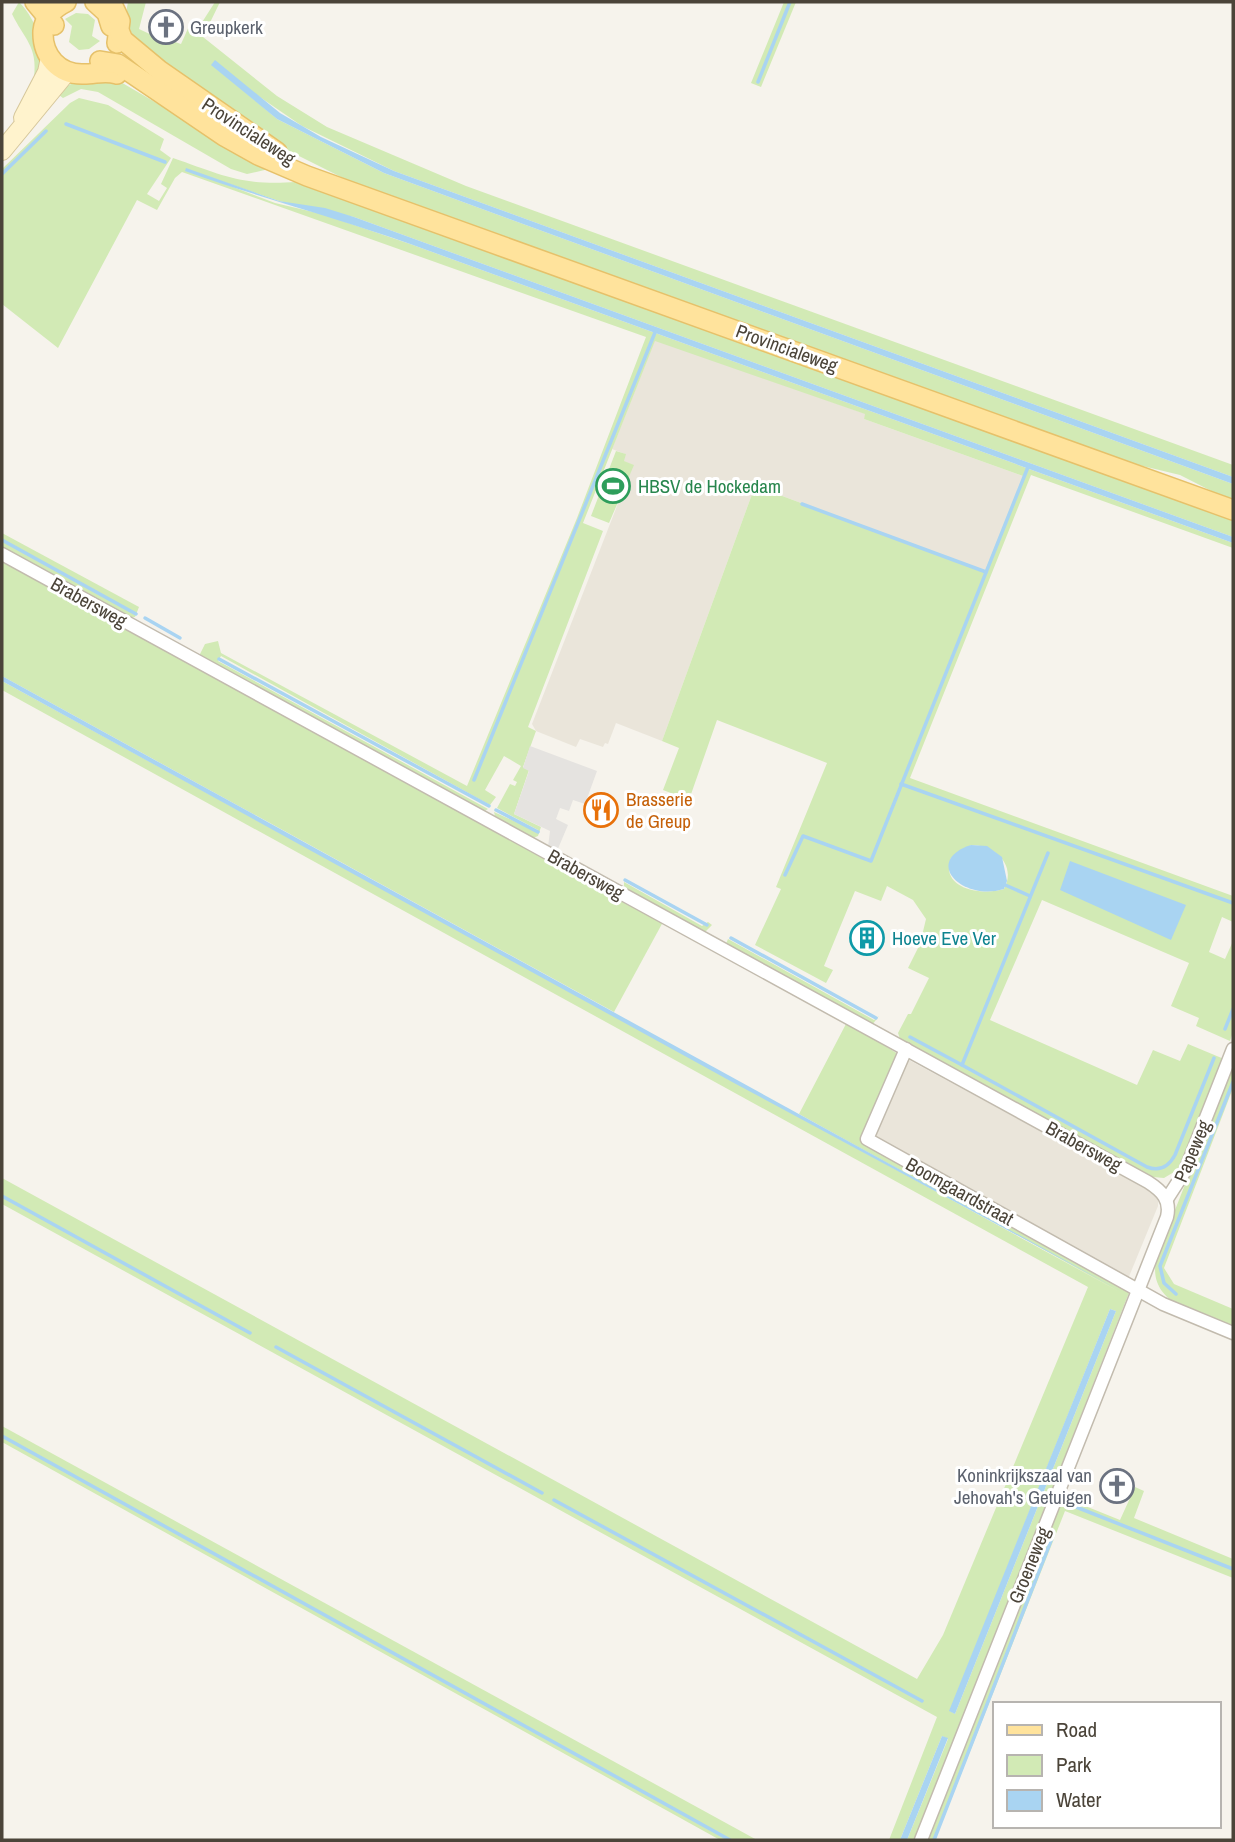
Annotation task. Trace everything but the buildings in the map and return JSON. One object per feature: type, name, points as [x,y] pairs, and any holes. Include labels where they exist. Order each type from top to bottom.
[{"type":"main road","points":[[24,2],[42,19],[42,14]]},
{"type":"main road","points":[[42,14],[66,2]]},
{"type":"main road","points":[[95,2],[107,13],[110,40],[118,39]]},
{"type":"main road","points":[[97,67],[118,39],[116,5]]},
{"type":"main road","points":[[42,14],[44,44],[50,58],[72,68]]},
{"type":"main road","points":[[42,14],[55,25],[54,40],[58,52],[72,68]]},
{"type":"main road","name":"Provincialeweg","points":[[118,39],[264,143],[342,186]]},
{"type":"main road","name":"Provincialeweg","points":[[72,68],[97,67],[116,73],[162,96],[258,155],[1233,510]]},
{"type":"street","points":[[20,128],[50,58]]},
{"type":"street","points":[[2,151],[72,68]]},
{"type":"street","name":"Brabersweg","points":[[2,554],[1148,1182],[1167,1199]]},
{"type":"street","name":"Boomgaardstraat","points":[[906,1049],[867,1139],[1138,1290]]},
{"type":"street","name":"Papeweg","points":[[1138,1290],[1168,1213],[1167,1199],[1185,1171],[1233,1049]]},
{"type":"street","points":[[1138,1290],[1179,1312],[1233,1334]]},
{"type":"street","name":"Groeneweg","points":[[921,1840],[1138,1290]]},
{"type":"shaded area","points":[[655,340],[866,414],[864,419],[1023,476],[985,571],[755,486],[662,741],[616,723],[608,744],[605,743],[603,747],[580,739],[576,747],[536,731],[532,724],[633,465],[623,461],[625,454],[612,449]]},
{"type":"shaded area","points":[[530,746],[597,771],[585,804],[573,800],[569,811],[560,808],[556,819],[568,825],[557,851],[548,847],[550,831],[514,814],[529,771],[523,768]]},
{"type":"shaded area","points":[[907,1059],[1152,1191],[1158,1197],[1158,1206],[1128,1279],[875,1137],[874,1130]]},
{"type":"green space","points":[[19,2],[31,18],[40,38],[41,59],[34,78],[32,50],[12,14]]},
{"type":"green space","points":[[128,2],[146,2],[139,29],[171,44],[181,44],[190,24],[199,27],[215,2],[220,2],[203,37],[277,96],[327,127],[466,186],[1233,465],[1233,477],[394,171],[302,126],[212,64],[277,119],[384,173],[1233,484],[1233,502],[1180,475],[1122,461],[349,181],[267,140],[137,45],[125,18]]},
{"type":"green space","points":[[784,2],[796,2],[761,87],[751,83]]},
{"type":"green space","points":[[76,13],[88,14],[95,20],[92,36],[100,41],[89,49],[79,50],[69,42],[72,26],[65,19]]},
{"type":"green space","points":[[76,81],[119,81],[269,169],[247,174],[231,169],[98,92],[81,89],[63,98],[56,93]]},
{"type":"green space","points":[[79,98],[108,105],[164,139],[160,150],[171,158],[147,194],[159,201],[167,188],[161,184],[173,158],[246,181],[296,182],[1210,510],[1233,521],[1233,537],[354,217],[279,201],[186,169],[275,203],[322,214],[413,245],[1233,543],[1233,548],[1031,475],[910,778],[1233,896],[1233,922],[1222,917],[1209,952],[1225,959],[1233,941],[1233,1032],[1230,1041],[1196,1026],[1199,1018],[1171,1006],[1189,963],[1042,900],[990,1020],[1137,1085],[1153,1050],[1180,1061],[1188,1044],[1224,1059],[1179,1169],[1164,1178],[1153,1177],[900,1039],[898,1033],[929,978],[908,968],[920,944],[926,919],[913,900],[887,886],[881,901],[855,891],[824,966],[833,970],[826,983],[755,945],[781,889],[776,887],[827,763],[717,720],[689,800],[663,790],[679,748],[662,741],[755,486],[985,571],[1023,476],[864,419],[865,414],[655,341],[583,523],[603,531],[528,727],[536,731],[523,767],[529,770],[514,814],[541,827],[538,836],[533,838],[495,816],[494,812],[538,832],[497,808],[510,784],[515,786],[517,782],[513,780],[521,766],[504,756],[485,790],[496,797],[490,805],[221,656],[218,661],[488,809],[483,812],[199,656],[205,644],[218,641],[221,653],[467,786],[577,518],[646,337],[182,172],[175,178],[157,210],[137,200],[58,348],[2,304],[2,169],[70,103]],"holes":[[[971,845],[995,853],[1006,865],[1008,872],[1004,889],[985,891],[965,888],[951,877],[951,858]]]},
{"type":"green space","name":"HBSV de Hockedam","points":[[616,451],[626,454],[624,461],[634,465],[609,523],[591,516]]},
{"type":"green space","points":[[2,533],[139,607],[135,617],[129,618],[2,548]]},
{"type":"green space","points":[[2,559],[663,922],[614,1012],[2,676]]},
{"type":"green space","points":[[2,681],[1120,1292],[799,1114],[847,1022],[898,1054],[861,1140],[863,1144],[1130,1290],[915,1840],[907,1840],[948,1739],[942,1736],[900,1840],[889,1840],[937,1717],[2,1204],[2,1178],[917,1679],[943,1635],[1088,1287],[2,690]],"holes":[[[1110,1309],[1116,1311],[955,1714],[950,1711]]]},
{"type":"green space","points":[[624,882],[702,926],[708,922],[712,925],[705,932],[701,931],[624,889]]},
{"type":"green space","points":[[728,939],[874,1020],[879,1016],[872,1025],[726,944]]},
{"type":"green space","points":[[1233,1062],[1233,1088],[1164,1268],[1174,1284],[1233,1309],[1233,1328],[1177,1305],[1159,1286],[1155,1272],[1157,1256]]},
{"type":"green space","points":[[2,1426],[757,1840],[720,1840],[2,1442]]},
{"type":"green space","points":[[1135,1487],[1144,1491],[1134,1518],[1233,1559],[1233,1578],[1065,1511],[935,1840],[926,1840],[1063,1497],[1120,1520]]},
{"type":"water","points":[[215,60],[280,113],[321,137],[394,171],[1233,477],[1233,484],[384,173],[277,119],[211,65]]},
{"type":"water","points":[[186,168],[279,201],[325,208],[354,217],[1233,537],[1233,543],[413,245],[214,181],[185,171]]},
{"type":"water","points":[[2,676],[1121,1291],[734,1083],[2,681]]},
{"type":"water","points":[[971,845],[987,846],[1002,857],[1007,881],[1004,889],[974,890],[953,878],[949,869],[950,860],[957,852]]},
{"type":"water","points":[[1070,861],[1186,905],[1171,940],[1060,890]]},
{"type":"water","points":[[1110,1309],[1116,1311],[955,1714],[949,1711]]},
{"type":"water","points":[[942,1736],[948,1738],[907,1840],[900,1840]]},
{"type":"waterway","points":[[758,82],[790,2]]},
{"type":"waterway","points":[[66,124],[165,162]]},
{"type":"waterway","points":[[2,174],[46,131]]},
{"type":"waterway","points":[[474,780],[656,330]]},
{"type":"waterway","points":[[785,875],[803,836],[871,861],[1028,467]]},
{"type":"waterway","points":[[802,504],[986,572]]},
{"type":"waterway","points":[[2,540],[136,614]]},
{"type":"waterway","points":[[145,618],[180,638]]},
{"type":"waterway","points":[[219,659],[489,806]]},
{"type":"waterway","points":[[901,784],[1233,903]]},
{"type":"waterway","points":[[496,810],[538,832]]},
{"type":"waterway","points":[[910,1037],[962,1065],[1048,853]]},
{"type":"waterway","points":[[625,880],[707,925]]},
{"type":"waterway","points":[[1003,884],[1030,896]]},
{"type":"waterway","points":[[731,938],[876,1018]]},
{"type":"waterway","points":[[1225,1029],[1233,1009]]},
{"type":"waterway","points":[[962,1065],[1147,1167],[1156,1169],[1167,1165],[1175,1155],[1214,1058]]},
{"type":"waterway","points":[[1176,1294],[1164,1283],[1160,1266],[1233,1082]]},
{"type":"waterway","points":[[2,1196],[250,1333]]},
{"type":"waterway","points":[[276,1347],[542,1493]]},
{"type":"waterway","points":[[2,1436],[730,1840]]},
{"type":"waterway","points":[[554,1500],[922,1701]]},
{"type":"waterway","points":[[1071,1505],[1233,1569]]},
{"type":"waterway","points":[[934,1840],[1052,1538]]},
{"type":"place","name":"Greupkerk","points":[[166,27]]},
{"type":"place","name":"HBSV de Hockedam","points":[[613,486]]},
{"type":"place","name":"Brasserie de Greup","points":[[601,810]]},
{"type":"place","name":"Hoeve Eve Ver","points":[[867,938]]},
{"type":"place","name":"Koninkrijkszaal van Jehovah's Getuigen","points":[[1117,1486]]}]
